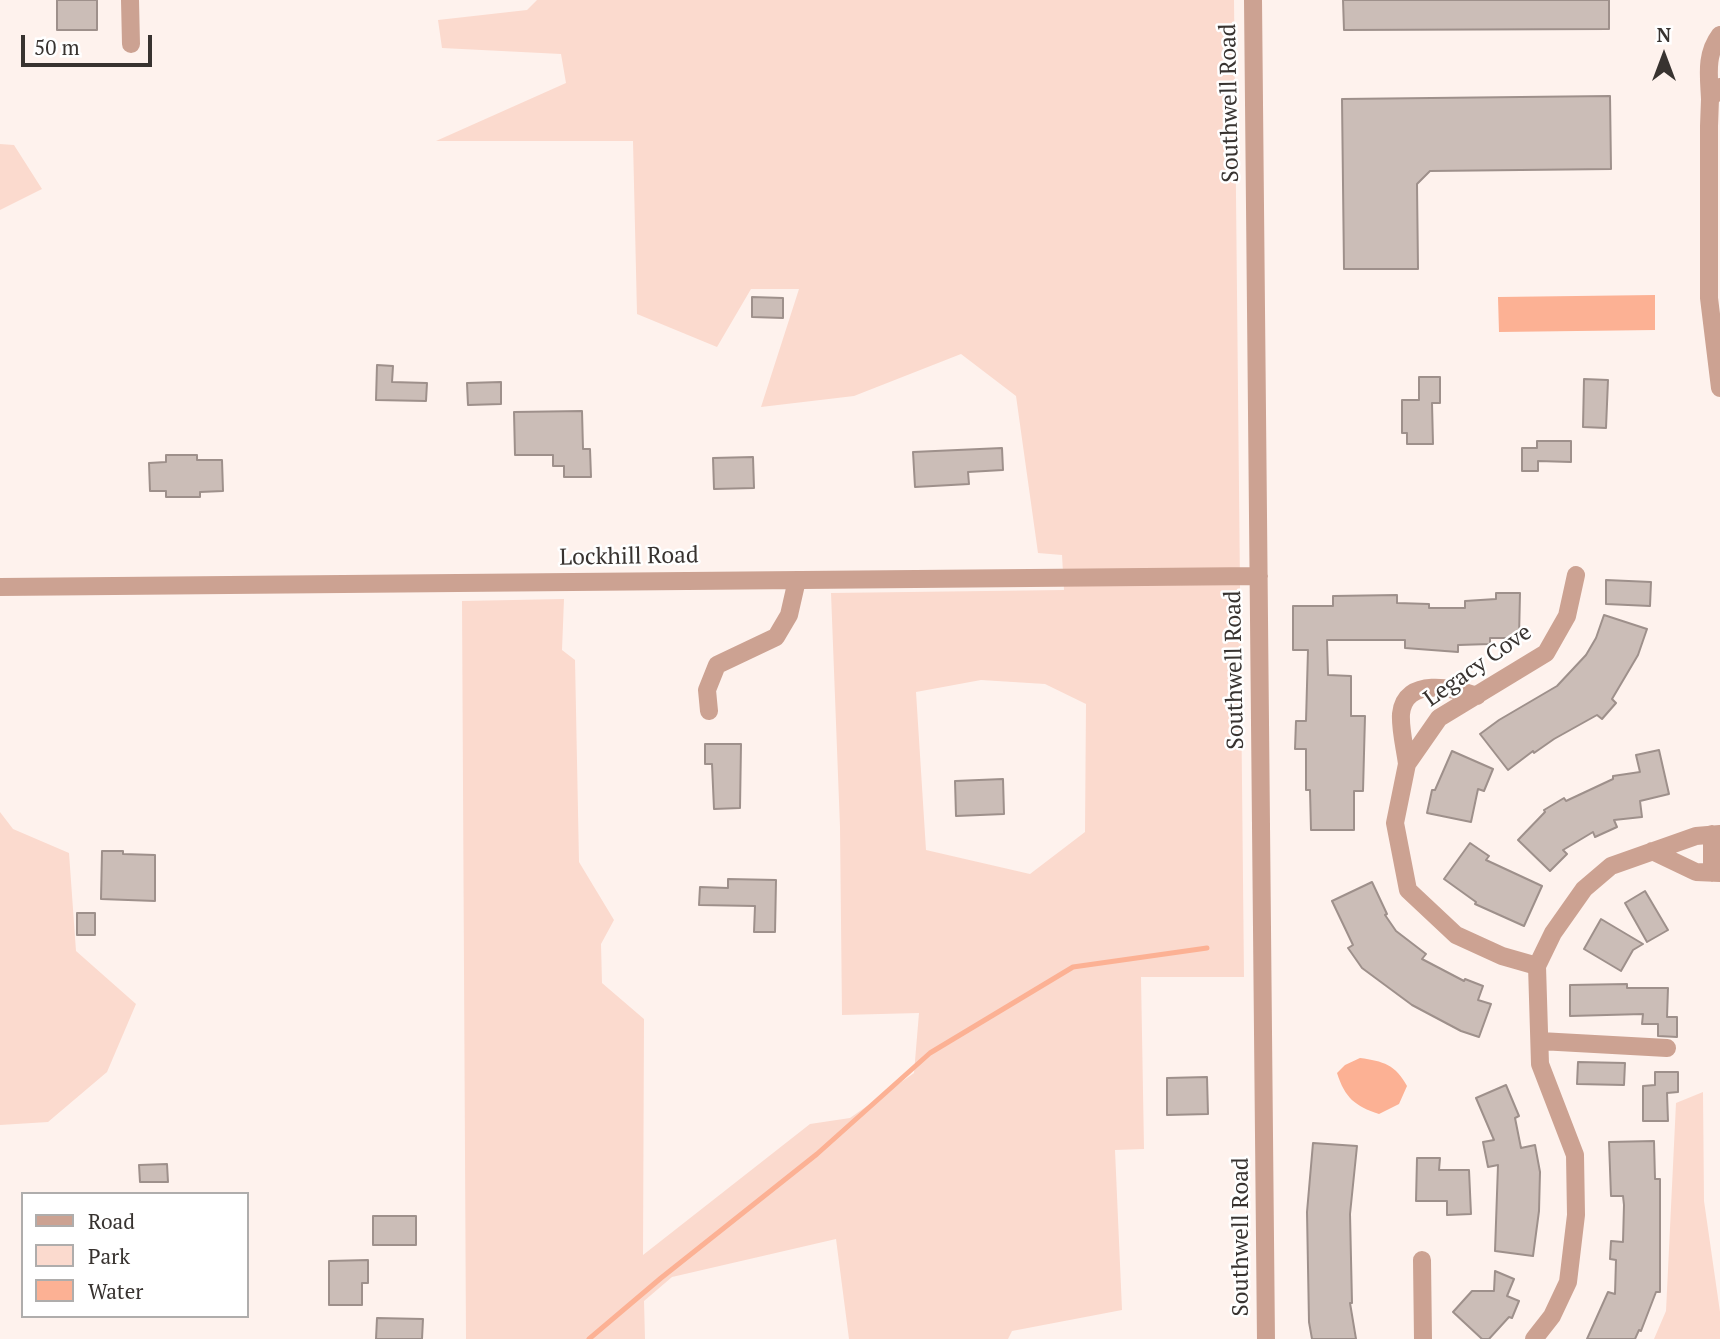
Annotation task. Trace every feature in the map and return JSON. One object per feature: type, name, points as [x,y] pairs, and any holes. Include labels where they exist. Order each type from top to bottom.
[{"type":"street","points":[[130,0],[131,44]]},
{"type":"street","name":"Southwell Road","points":[[1253,0],[1266,1339]]},
{"type":"street","points":[[1720,36],[1711,47],[1709,62],[1715,93],[1709,298],[1720,386]]},
{"type":"street","name":"Legacy Cove","points":[[1537,966],[1502,956],[1456,935],[1408,890],[1395,823],[1407,764],[1439,718],[1546,653],[1567,616],[1576,575]]},
{"type":"street","name":"Lockhill Road","points":[[0,587],[1259,576]]},
{"type":"street","points":[[709,711],[708,690],[717,665],[776,637],[789,615],[797,580]]},
{"type":"street","points":[[1407,764],[1401,712],[1406,701],[1415,692],[1431,687],[1451,688],[1477,696]]},
{"type":"street","points":[[1534,1339],[1552,1316],[1568,1282],[1576,1215],[1575,1155],[1540,1064],[1537,966],[1553,933],[1584,889],[1611,866],[1652,851],[1696,836],[1716,834],[1716,873],[1696,872],[1652,851]]},
{"type":"street","points":[[1540,1041],[1667,1048]]},
{"type":"street","points":[[1422,1260],[1423,1339]]},
{"type":"green space","points":[[537,0],[1234,0],[1244,977],[1141,977],[1144,1149],[1115,1150],[1122,1310],[1012,1331],[1008,1339],[849,1339],[836,1239],[672,1277],[644,1301],[645,1339],[466,1339],[462,601],[564,599],[562,650],[575,660],[579,862],[614,920],[601,944],[602,983],[644,1019],[643,1255],[810,1124],[850,1118],[914,1073],[919,1013],[842,1015],[840,827],[831,593],[1064,590],[1062,555],[1038,553],[1016,396],[961,354],[854,396],[761,407],[799,289],[751,289],[717,347],[637,314],[633,141],[436,141],[566,83],[561,54],[442,48],[438,20],[527,10]],"holes":[[[981,680],[1045,684],[1086,704],[1085,832],[1030,874],[926,850],[916,692]]]},
{"type":"green space","points":[[0,144],[14,145],[42,189],[0,210]]},
{"type":"green space","points":[[0,812],[13,829],[69,853],[76,951],[136,1004],[107,1072],[48,1122],[0,1125]]},
{"type":"green space","points":[[1703,1092],[1704,1201],[1720,1312],[1720,1339],[1654,1339],[1666,1311],[1676,1103]]},
{"type":"water","points":[[1655,295],[1655,330],[1499,332],[1498,297]]},
{"type":"water","points":[[1360,1058],[1382,1063],[1398,1073],[1407,1086],[1399,1104],[1379,1114],[1363,1108],[1347,1095],[1337,1073],[1345,1065]]},
{"type":"building","points":[[57,0],[97,0],[97,30],[57,30]]},
{"type":"building","points":[[1343,0],[1609,0],[1609,29],[1344,30]]},
{"type":"building","points":[[1610,96],[1611,169],[1430,171],[1417,184],[1418,269],[1344,269],[1342,99]]},
{"type":"building","points":[[752,297],[783,298],[783,318],[752,317]]},
{"type":"building","points":[[377,365],[393,366],[392,382],[427,383],[426,401],[376,400]]},
{"type":"building","points":[[1419,377],[1440,377],[1440,403],[1432,403],[1433,444],[1407,444],[1407,433],[1402,433],[1402,400],[1419,400]]},
{"type":"building","points":[[1584,379],[1608,380],[1606,428],[1583,427]]},
{"type":"building","points":[[501,382],[501,404],[468,405],[467,383]]},
{"type":"building","points":[[582,411],[583,449],[590,449],[591,477],[564,477],[564,466],[553,466],[553,455],[515,455],[514,412]]},
{"type":"building","points":[[1537,441],[1571,441],[1571,462],[1538,461],[1538,471],[1522,471],[1522,448],[1537,448]]},
{"type":"building","points":[[1002,448],[1003,470],[968,472],[969,484],[915,487],[913,452]]},
{"type":"building","points":[[166,455],[197,455],[197,460],[222,460],[223,491],[200,492],[200,497],[166,497],[166,491],[150,491],[149,463],[166,462]]},
{"type":"building","points":[[753,457],[754,488],[714,489],[713,458]]},
{"type":"building","points":[[1606,580],[1651,582],[1650,606],[1606,604]]},
{"type":"building","points":[[1496,593],[1520,593],[1519,638],[1490,638],[1490,644],[1458,645],[1458,652],[1405,648],[1405,640],[1327,640],[1328,675],[1351,676],[1351,716],[1365,716],[1363,791],[1354,791],[1354,830],[1311,830],[1310,790],[1306,790],[1306,749],[1295,749],[1296,721],[1306,721],[1308,650],[1293,650],[1293,606],[1333,606],[1333,596],[1397,595],[1397,603],[1429,604],[1429,608],[1465,608],[1465,601],[1496,599]]},
{"type":"building","points":[[1604,615],[1647,629],[1638,655],[1612,699],[1616,703],[1602,719],[1597,715],[1534,753],[1533,751],[1508,770],[1480,734],[1557,686],[1586,655],[1596,638]]},
{"type":"building","points":[[705,744],[741,744],[740,808],[714,809],[712,764],[705,764]]},
{"type":"building","points":[[1659,750],[1669,794],[1640,801],[1642,817],[1614,820],[1617,827],[1595,837],[1593,832],[1563,850],[1567,854],[1550,871],[1518,840],[1544,810],[1564,798],[1566,801],[1613,779],[1613,776],[1640,772],[1636,755]]},
{"type":"building","points":[[1452,751],[1493,769],[1484,791],[1478,789],[1471,822],[1427,813],[1432,790],[1435,790]]},
{"type":"building","points":[[1003,779],[1004,814],[956,816],[955,781]]},
{"type":"building","points":[[1470,843],[1489,856],[1486,860],[1542,886],[1524,926],[1475,904],[1476,902],[1444,879]]},
{"type":"building","points":[[102,851],[155,855],[155,901],[101,899]]},
{"type":"building","points":[[728,879],[776,880],[775,932],[754,932],[755,906],[699,905],[700,887],[728,888]]},
{"type":"building","points":[[1372,882],[1387,914],[1385,915],[1396,931],[1426,954],[1422,959],[1464,981],[1465,979],[1483,986],[1478,1000],[1491,1004],[1479,1037],[1461,1031],[1412,1005],[1362,968],[1348,948],[1353,945],[1332,901]]},
{"type":"building","points":[[1645,891],[1668,930],[1647,942],[1625,903]]},
{"type":"building","points":[[77,913],[95,913],[95,935],[77,935]]},
{"type":"building","points":[[1601,919],[1643,944],[1633,950],[1621,971],[1584,949]]},
{"type":"building","points":[[1627,984],[1627,988],[1668,988],[1667,1017],[1677,1017],[1677,1037],[1658,1036],[1658,1024],[1642,1024],[1643,1014],[1570,1016],[1570,985]]},
{"type":"building","points":[[1578,1062],[1625,1063],[1624,1085],[1577,1084]]},
{"type":"building","points":[[1655,1072],[1678,1072],[1678,1092],[1667,1093],[1668,1121],[1643,1121],[1643,1086],[1655,1085]]},
{"type":"building","points":[[1207,1077],[1208,1114],[1167,1115],[1167,1078]]},
{"type":"building","points":[[1506,1085],[1519,1116],[1515,1118],[1521,1148],[1535,1145],[1540,1172],[1539,1211],[1533,1256],[1495,1251],[1498,1165],[1488,1167],[1483,1142],[1494,1140],[1476,1098]]},
{"type":"building","points":[[1654,1141],[1655,1179],[1660,1179],[1660,1292],[1656,1292],[1641,1331],[1639,1330],[1635,1339],[1587,1339],[1608,1292],[1615,1294],[1616,1260],[1610,1259],[1611,1241],[1623,1242],[1623,1196],[1611,1196],[1609,1142]]},
{"type":"building","points":[[1313,1143],[1357,1146],[1350,1214],[1350,1303],[1356,1339],[1312,1339],[1309,1322],[1307,1212]]},
{"type":"building","points":[[1417,1158],[1440,1158],[1439,1170],[1469,1170],[1471,1214],[1447,1215],[1447,1201],[1416,1201]]},
{"type":"building","points":[[167,1164],[168,1182],[140,1182],[139,1165]]},
{"type":"building","points":[[373,1216],[416,1216],[416,1245],[373,1245]]},
{"type":"building","points":[[368,1260],[368,1283],[362,1283],[362,1305],[329,1305],[329,1261]]},
{"type":"building","points":[[1495,1271],[1514,1279],[1507,1296],[1519,1301],[1512,1318],[1509,1317],[1489,1339],[1482,1339],[1453,1312],[1472,1291],[1494,1291]]},
{"type":"building","points":[[377,1318],[423,1319],[422,1339],[376,1339]]},
{"type":"waterway","points":[[589,1339],[817,1154],[930,1053],[1073,967],[1207,948]]}]
